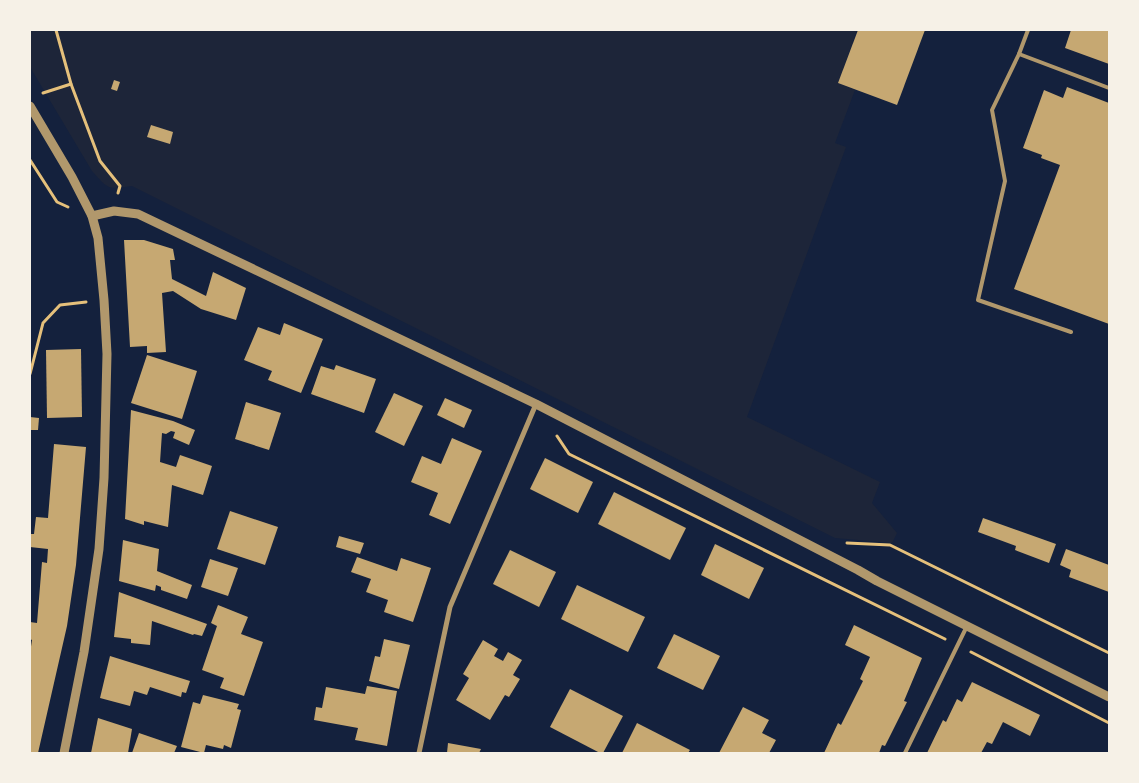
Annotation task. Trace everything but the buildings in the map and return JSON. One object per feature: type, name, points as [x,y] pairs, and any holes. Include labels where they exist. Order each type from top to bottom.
[{"type":"street","points":[[30,106],[72,177],[92,216],[98,238],[107,354],[104,478],[99,548],[84,652],[64,753]]},
{"type":"street","points":[[92,216],[114,211],[138,214],[536,404],[876,581],[1109,697]]},
{"type":"street","points":[[418,753],[450,607],[536,404]]},
{"type":"lane","points":[[1028,30],[1019,54],[992,110],[1006,181],[978,300],[1071,332]]},
{"type":"lane","points":[[1019,54],[1109,88]]},
{"type":"lane","points":[[904,753],[967,626]]},
{"type":"path","points":[[56,30],[71,84],[100,161],[120,186],[114,211]]},
{"type":"path","points":[[38,95],[71,84]]},
{"type":"path","points":[[30,160],[57,202],[92,216]]},
{"type":"path","points":[[30,374],[43,323],[60,305],[104,300]]},
{"type":"path","points":[[536,404],[569,454],[957,644],[1109,723]]},
{"type":"path","points":[[833,557],[841,543],[890,545],[1109,653]]},
{"type":"shaded area","points":[[30,30],[857,30],[838,83],[855,90],[835,143],[846,147],[747,417],[880,482],[872,503],[897,533],[892,543],[835,538],[132,186],[109,187],[92,171],[30,67]]}]
